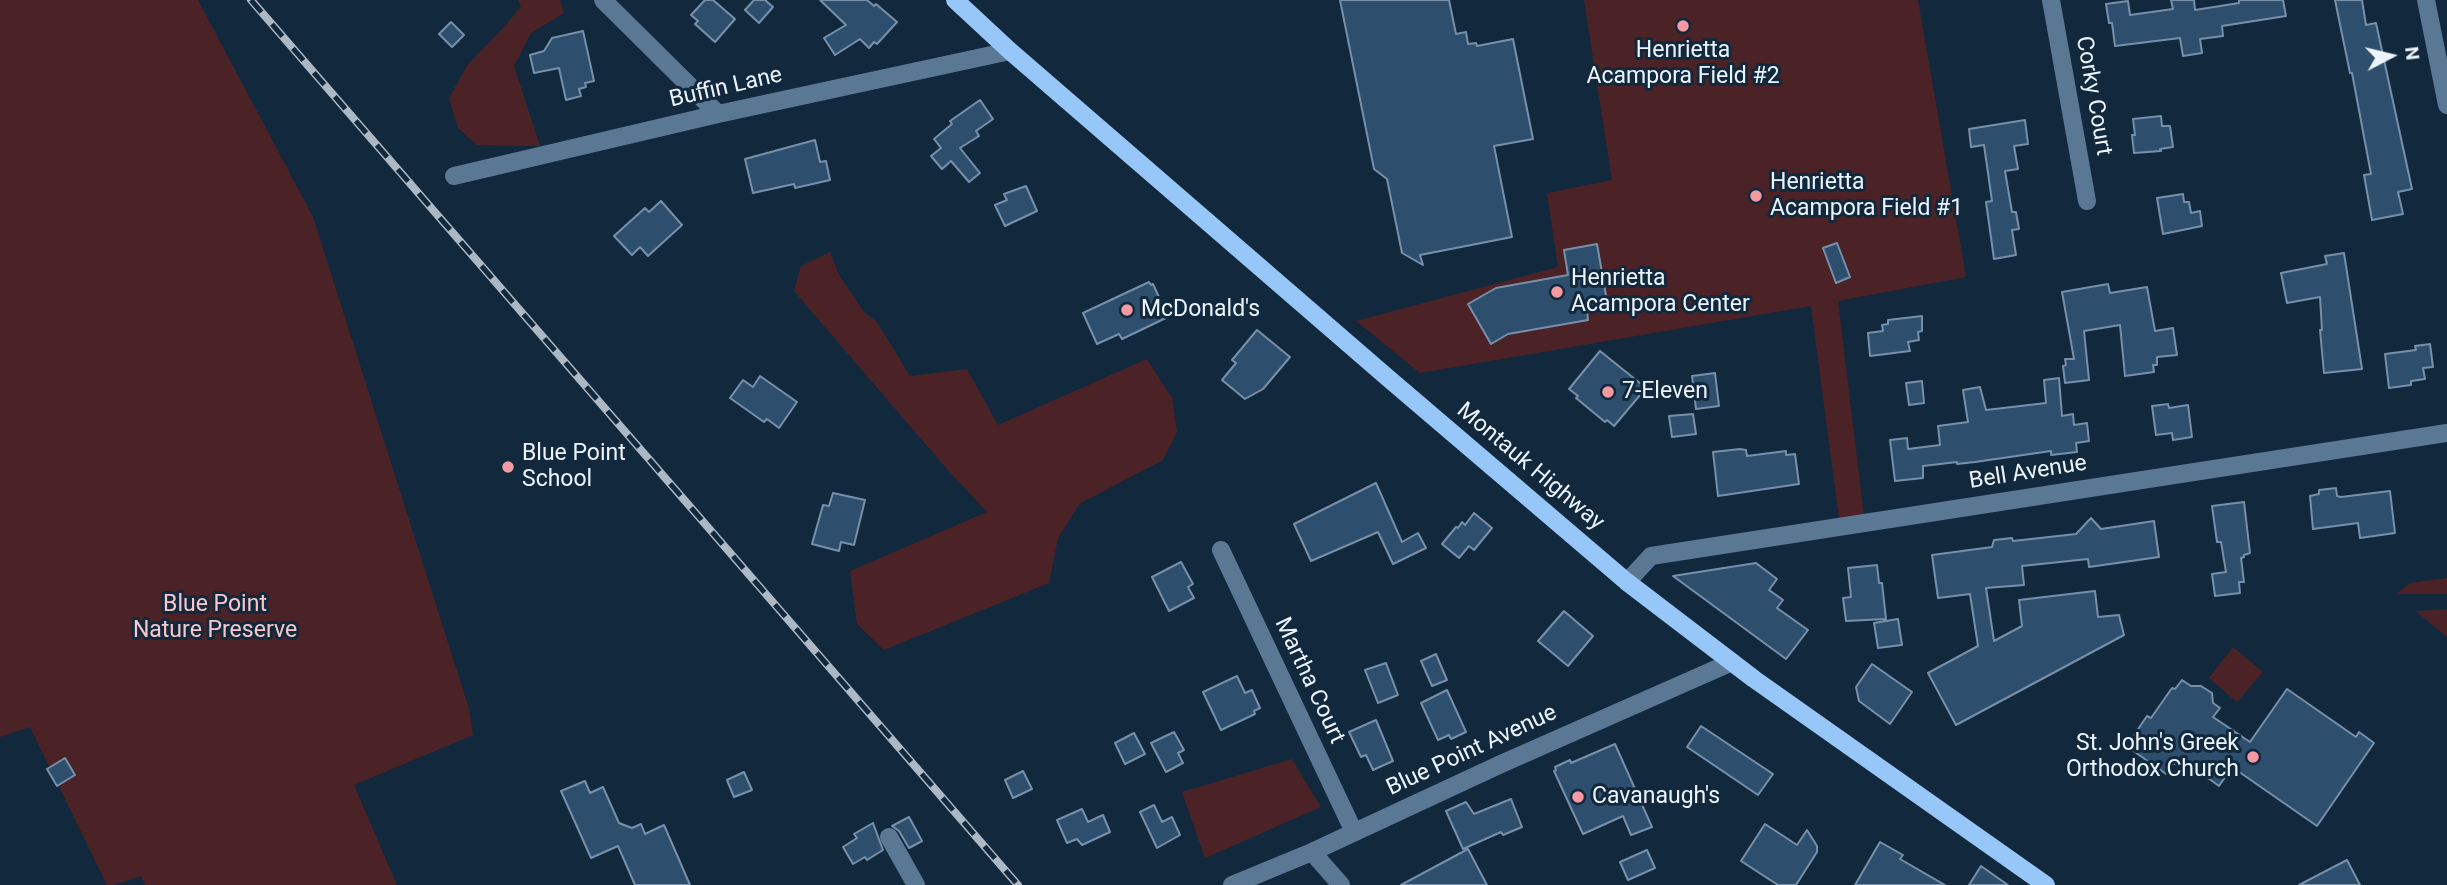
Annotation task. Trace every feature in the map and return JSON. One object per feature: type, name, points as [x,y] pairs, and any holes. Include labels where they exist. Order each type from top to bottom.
[{"type":"main road","name":"Montauk Highway","points":[[955,0],[1010,51],[1627,582],[1732,662],[2046,885]]},
{"type":"street","points":[[603,0],[718,114]]},
{"type":"street","name":"Corky Court","points":[[2051,0],[2087,201]]},
{"type":"street","points":[[2426,0],[2447,105]]},
{"type":"street","name":"Buffin Lane","points":[[454,176],[718,114],[1010,51]]},
{"type":"street","name":"Bell Avenue","points":[[1627,582],[1651,556],[2447,433]]},
{"type":"street","name":"Martha Court","points":[[1221,550],[1354,832]]},
{"type":"street","name":"Blue Point Avenue","points":[[1232,885],[1312,852],[1732,662]]},
{"type":"street","points":[[889,836],[916,885]]},
{"type":"street","points":[[1312,852],[1341,885]]},
{"type":"green space","name":"Blue Point Nature Preserve","points":[[0,0],[198,0],[313,217],[469,709],[473,735],[354,785],[397,885],[145,885],[141,876],[107,885],[30,727],[0,737]]},
{"type":"green space","points":[[518,0],[560,0],[564,13],[531,33],[514,66],[540,146],[477,145],[458,128],[449,98],[468,64],[521,6]]},
{"type":"green space","points":[[1584,0],[1918,0],[1966,277],[1838,301],[1864,516],[1839,519],[1811,306],[1420,373],[1356,321],[1558,267],[1547,193],[1612,180]]},
{"type":"green space","points":[[830,252],[839,275],[864,312],[877,322],[910,376],[967,369],[998,425],[1147,359],[1172,398],[1177,432],[1163,460],[1079,504],[1058,538],[1049,583],[884,650],[857,624],[850,571],[987,512],[794,291],[801,266]]},
{"type":"green space","points":[[2447,578],[2447,594],[2396,594],[2410,583]]},
{"type":"green space","points":[[2447,609],[2447,637],[2416,611]]},
{"type":"green space","points":[[2233,647],[2263,672],[2237,702],[2209,678]]},
{"type":"green space","points":[[1292,759],[1321,807],[1205,858],[1182,792]]},
{"type":"building","points":[[705,0],[713,0],[735,19],[715,42],[695,24],[698,21],[691,15]]},
{"type":"building","points":[[754,0],[765,0],[773,7],[759,23],[745,10]]},
{"type":"building","points":[[820,0],[867,0],[897,22],[877,44],[874,42],[869,48],[860,39],[835,55],[824,38],[846,25]]},
{"type":"building","points":[[1340,0],[1449,0],[1456,34],[1466,32],[1468,44],[1476,43],[1477,46],[1513,39],[1533,139],[1494,146],[1512,237],[1420,255],[1423,265],[1402,253],[1387,179],[1374,169]]},
{"type":"building","points":[[2171,0],[2194,0],[2195,10],[2239,3],[2239,0],[2283,0],[2286,16],[2222,26],[2223,36],[2200,39],[2202,53],[2183,56],[2180,38],[2115,46],[2106,4],[2128,1],[2130,15],[2173,9]]},
{"type":"building","points":[[2335,0],[2362,0],[2366,25],[2376,23],[2412,189],[2398,192],[2403,214],[2372,220],[2364,175],[2371,174]]},
{"type":"building","points":[[451,22],[464,35],[452,47],[439,34]]},
{"type":"building","points":[[583,31],[594,81],[585,83],[586,87],[579,89],[581,96],[566,100],[559,68],[534,73],[530,55],[544,51],[552,38]]},
{"type":"building","points":[[980,100],[993,119],[976,131],[979,136],[960,148],[980,173],[969,182],[951,161],[942,169],[931,156],[941,148],[934,139],[952,124],[950,121]]},
{"type":"building","points":[[2161,116],[2162,126],[2170,126],[2173,147],[2160,149],[2161,151],[2134,153],[2133,119]]},
{"type":"building","points":[[2025,120],[2028,144],[2014,146],[2018,169],[2005,171],[2012,212],[2016,212],[2019,229],[2012,230],[2016,255],[1994,259],[1986,202],[1992,201],[1984,145],[1971,147],[1969,129]]},
{"type":"building","points":[[815,140],[820,162],[826,161],[830,180],[753,193],[745,159]]},
{"type":"building","points":[[1026,186],[1037,211],[1005,226],[995,205],[1007,200],[1004,194]]},
{"type":"building","points":[[2183,194],[2184,202],[2189,202],[2191,213],[2200,211],[2202,226],[2163,234],[2157,198]]},
{"type":"building","points":[[661,201],[682,225],[648,256],[640,247],[632,255],[614,236],[645,208],[649,212]]},
{"type":"building","points":[[1837,243],[1850,277],[1836,283],[1823,248]]},
{"type":"building","name":"Henrietta Acampora Center","points":[[1597,244],[1608,307],[1587,311],[1588,320],[1508,334],[1491,344],[1468,304],[1496,288],[1568,275],[1564,250]]},
{"type":"building","points":[[2344,253],[2362,369],[2324,373],[2320,297],[2287,303],[2281,273],[2327,264],[2325,256]]},
{"type":"building","points":[[1149,282],[1153,284],[1168,317],[1122,339],[1119,334],[1097,344],[1083,313]]},
{"type":"building","points":[[2108,284],[2110,293],[2147,287],[2155,331],[2173,328],[2177,355],[2157,357],[2157,365],[2153,365],[2154,372],[2125,376],[2120,325],[2084,331],[2089,380],[2065,383],[2065,359],[2074,359],[2062,292]]},
{"type":"building","points":[[1922,316],[1919,340],[1908,342],[1910,351],[1870,356],[1868,333],[1883,331],[1882,325],[1888,324],[1888,320]]},
{"type":"building","points":[[1257,330],[1290,357],[1263,389],[1245,399],[1222,380],[1236,363],[1232,360]]},
{"type":"building","points":[[2430,344],[2433,367],[2423,368],[2425,379],[2411,381],[2411,385],[2389,388],[2385,354],[2416,350],[2415,346]]},
{"type":"building","name":"7-Eleven","points":[[1600,351],[1646,388],[1614,426],[1607,420],[1605,422],[1569,389]]},
{"type":"building","points":[[1715,373],[1719,406],[1696,409],[1692,376]]},
{"type":"building","points":[[760,376],[797,402],[779,428],[767,419],[764,422],[730,398],[743,380],[753,387]]},
{"type":"building","points":[[2059,378],[2062,416],[2073,414],[2074,425],[2087,423],[2089,441],[2076,443],[2077,452],[2051,455],[2051,451],[1923,466],[1923,478],[1895,481],[1890,440],[1907,438],[1908,449],[1940,445],[1938,426],[1968,422],[1963,390],[1980,387],[1986,410],[2046,403],[2044,380]]},
{"type":"building","points":[[1922,381],[1924,403],[1909,405],[1906,383]]},
{"type":"building","points":[[2168,404],[2169,408],[2188,405],[2192,437],[2173,440],[2172,433],[2156,435],[2152,406]]},
{"type":"building","points":[[1693,414],[1696,434],[1672,437],[1669,416]]},
{"type":"building","points":[[1746,450],[1747,456],[1786,451],[1786,455],[1795,454],[1799,484],[1718,496],[1713,452]]},
{"type":"building","points":[[1376,483],[1402,542],[1418,533],[1426,548],[1393,564],[1378,532],[1311,561],[1294,524]]},
{"type":"building","points":[[2336,488],[2337,496],[2341,497],[2390,491],[2395,533],[2360,538],[2358,523],[2313,529],[2310,496],[2319,494],[2319,490]]},
{"type":"building","points":[[833,493],[865,500],[854,545],[841,542],[839,551],[812,544],[823,505],[829,506]]},
{"type":"building","points":[[2244,502],[2250,553],[2241,558],[2244,582],[2239,582],[2240,593],[2215,596],[2212,574],[2226,572],[2221,542],[2217,542],[2212,506]]},
{"type":"building","points":[[1474,513],[1492,528],[1474,550],[1469,546],[1459,558],[1442,544],[1456,527],[1462,522],[1465,525]]},
{"type":"building","points":[[2091,518],[2101,529],[2154,521],[2159,557],[2089,567],[2088,559],[2022,566],[2024,585],[1986,588],[1994,641],[2022,626],[2019,600],[2095,591],[2098,617],[2119,615],[2124,635],[1956,725],[1928,673],[1978,646],[1970,594],[1938,598],[1932,555],[1992,547],[1994,540],[2012,538],[2013,541],[2076,534]]},
{"type":"building","points":[[1181,562],[1193,584],[1188,587],[1194,598],[1169,611],[1152,577]]},
{"type":"building","points":[[1756,563],[1777,579],[1769,590],[1783,600],[1777,608],[1808,630],[1786,659],[1673,576]]},
{"type":"building","points":[[1877,565],[1886,619],[1846,621],[1843,598],[1851,597],[1848,568]]},
{"type":"building","points":[[1564,611],[1593,636],[1568,666],[1538,641]]},
{"type":"building","points":[[1898,619],[1902,645],[1878,648],[1874,623]]},
{"type":"building","points":[[1436,654],[1447,680],[1432,686],[1421,661]]},
{"type":"building","points":[[1386,663],[1398,695],[1378,703],[1365,670]]},
{"type":"building","points":[[1872,664],[1912,692],[1890,724],[1859,701],[1856,687]]},
{"type":"building","points":[[1237,676],[1245,693],[1252,690],[1260,708],[1254,711],[1255,714],[1221,730],[1203,692]]},
{"type":"building","name":"St. John's Greek Orthodox Church","points":[[2182,680],[2212,693],[2213,703],[2220,708],[2213,717],[2250,742],[2287,689],[2356,737],[2359,732],[2374,743],[2317,826],[2232,767],[2219,786],[2194,768],[2190,773],[2173,763],[2166,774],[2132,750],[2139,739],[2134,735],[2147,716],[2151,718],[2172,688],[2175,689]]},
{"type":"building","points":[[1447,690],[1466,732],[1451,739],[1449,735],[1438,740],[1421,703]]},
{"type":"building","points":[[1376,720],[1393,761],[1373,770],[1366,755],[1361,757],[1349,732]]},
{"type":"building","points":[[1701,726],[1773,774],[1758,795],[1687,747]]},
{"type":"building","points":[[1174,732],[1184,750],[1178,753],[1183,763],[1166,772],[1151,743]]},
{"type":"building","points":[[1134,733],[1145,754],[1125,764],[1115,743]]},
{"type":"building","points":[[1615,744],[1652,827],[1631,835],[1623,816],[1583,834],[1554,771],[1555,767]]},
{"type":"building","points":[[65,758],[75,775],[57,786],[47,769]]},
{"type":"building","points":[[1023,771],[1032,789],[1013,798],[1005,780]]},
{"type":"building","points":[[744,772],[752,790],[734,797],[727,780]]},
{"type":"building","points":[[585,781],[590,793],[603,787],[619,823],[632,828],[641,824],[645,834],[664,825],[690,885],[635,885],[618,846],[591,858],[561,791]]},
{"type":"building","points":[[1511,799],[1522,827],[1503,835],[1501,832],[1463,849],[1446,811],[1466,802],[1474,814]]},
{"type":"building","points":[[1154,805],[1162,822],[1172,817],[1180,835],[1157,848],[1140,812]]},
{"type":"building","points":[[1082,809],[1088,822],[1103,815],[1110,832],[1082,845],[1077,839],[1067,843],[1057,820]]},
{"type":"building","points":[[909,817],[922,841],[909,848],[899,831],[892,826]]},
{"type":"building","points":[[873,823],[883,850],[867,860],[865,857],[853,864],[843,847],[857,838],[854,834]]},
{"type":"building","points":[[1765,824],[1797,845],[1807,830],[1817,846],[1817,852],[1796,885],[1778,885],[1741,861]]},
{"type":"building","points":[[1880,842],[1903,855],[1900,859],[1945,885],[1855,885]]},
{"type":"building","points":[[1468,849],[1487,885],[1401,885]]},
{"type":"building","points":[[1647,850],[1655,868],[1628,880],[1620,862]]},
{"type":"building","points":[[2347,860],[2360,885],[2299,885]]},
{"type":"building","points":[[1981,866],[2008,885],[1969,885]]},
{"type":"railway","points":[[251,0],[1018,885]]},
{"type":"place","name":"Henrietta Acampora Field #2","points":[[1683,26]]},
{"type":"place","name":"Henrietta Acampora Field #1","points":[[1756,196]]},
{"type":"place","name":"Henrietta Acampora Center","points":[[1557,292]]},
{"type":"place","name":"McDonald's","points":[[1127,310]]},
{"type":"place","name":"7-Eleven","points":[[1608,392]]},
{"type":"place","name":"Blue Point School","points":[[508,467]]},
{"type":"place","name":"St. John's Greek Orthodox Church","points":[[2253,757]]},
{"type":"place","name":"Cavanaugh's","points":[[1578,797]]}]
